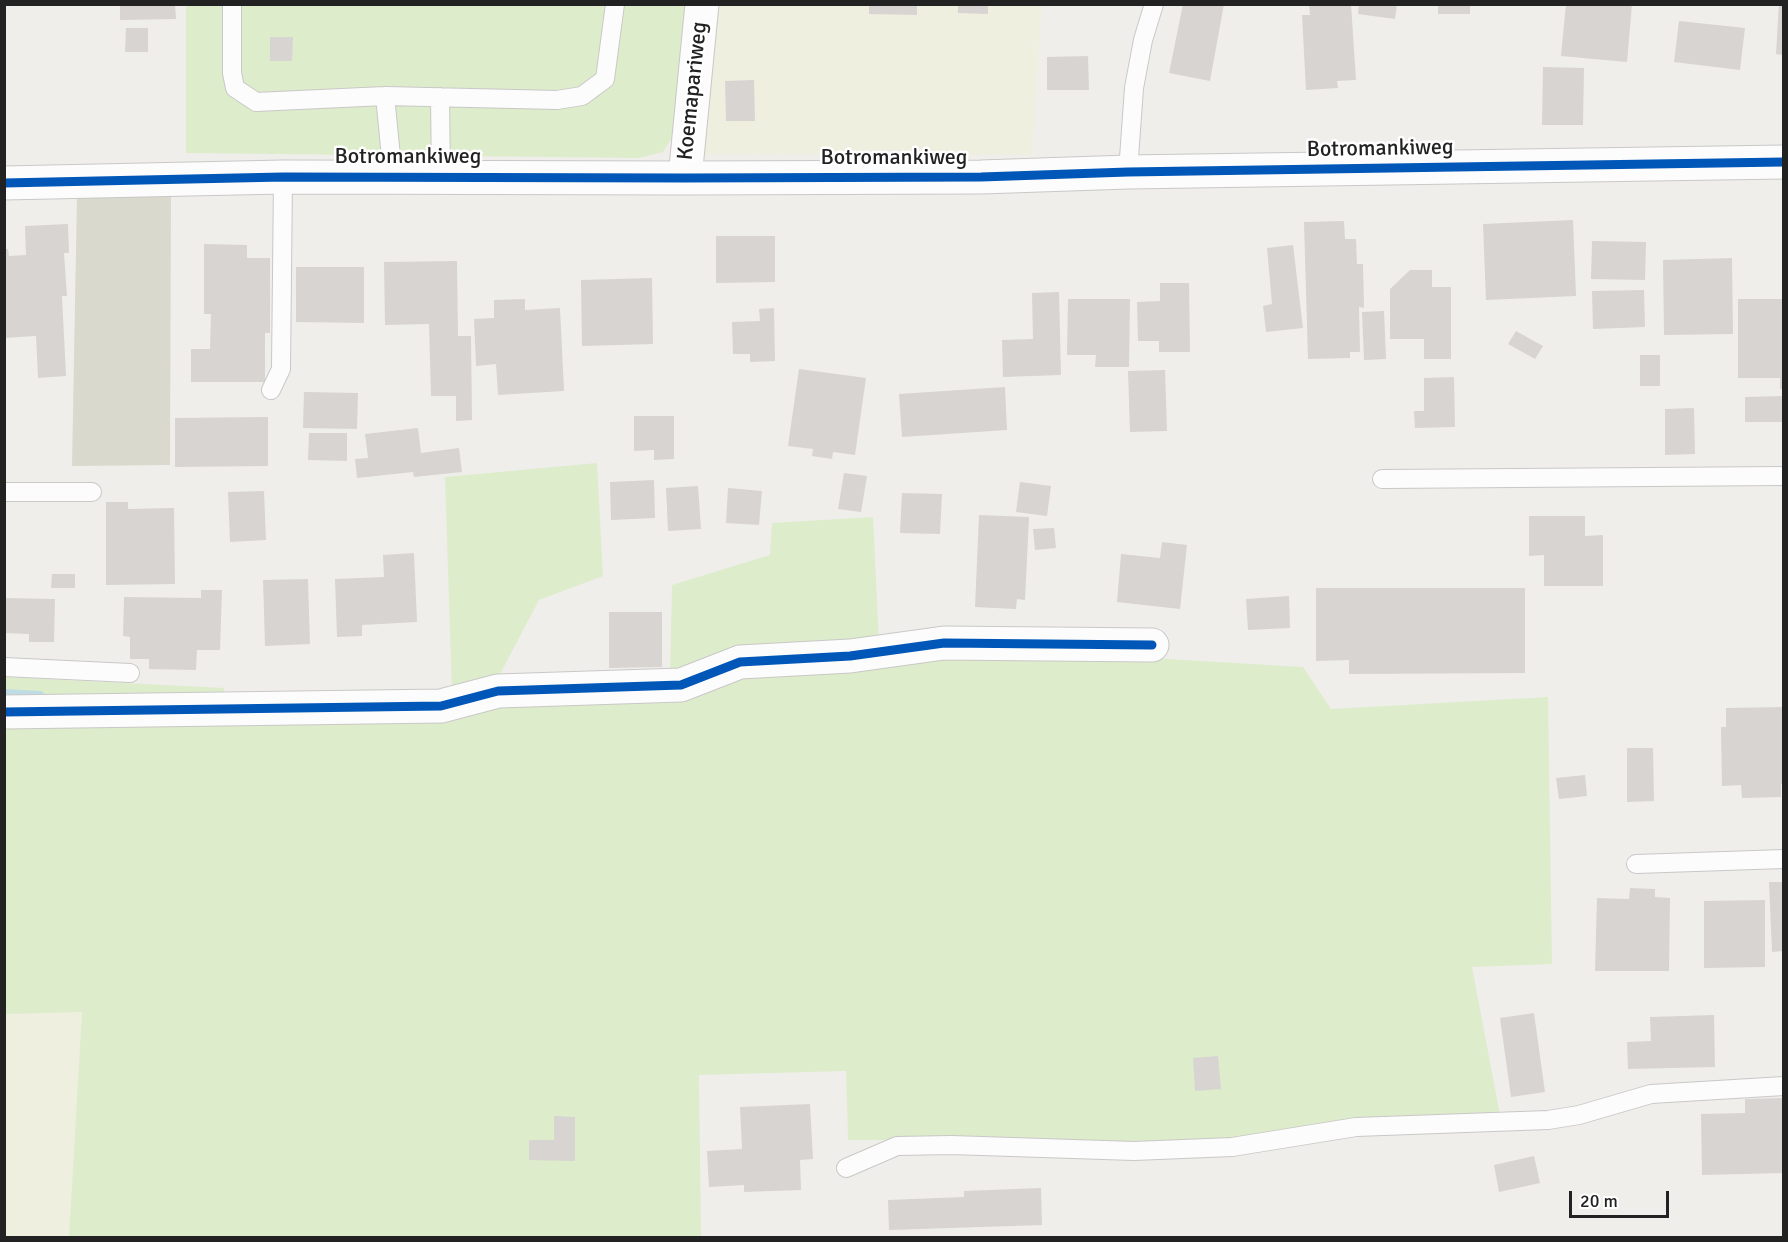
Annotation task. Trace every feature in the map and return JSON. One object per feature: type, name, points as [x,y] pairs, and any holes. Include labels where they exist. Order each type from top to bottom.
[{"type":"street","name":"Koemapariweg","points":[[685,178],[702,4]]},
{"type":"street","name":"Botromankiweg","points":[[4,183],[283,177],[981,177],[1128,172],[1784,162]]},
{"type":"street","points":[[4,712],[441,706],[498,691],[681,685],[740,662],[849,656],[944,643],[1152,645]]},
{"type":"lane","points":[[232,4],[231,73],[236,88],[256,102],[385,96],[557,100],[582,96],[604,79],[615,4]]},
{"type":"lane","points":[[1128,172],[1134,88],[1143,40],[1154,4]]},
{"type":"lane","points":[[385,96],[393,177]]},
{"type":"lane","points":[[440,97],[441,177]]},
{"type":"lane","points":[[271,390],[281,369],[283,177]]},
{"type":"lane","points":[[1382,479],[1784,476]]},
{"type":"lane","points":[[4,492],[92,492]]},
{"type":"lane","points":[[4,667],[130,673]]},
{"type":"lane","points":[[1636,864],[1784,859]]},
{"type":"lane","points":[[846,1168],[897,1146],[951,1145],[1134,1151],[1232,1147],[1356,1127],[1548,1120],[1579,1115],[1651,1094],[1784,1086]]},
{"type":"shaded area","points":[[171,194],[170,465],[72,466],[77,196]]},
{"type":"green space","points":[[186,5],[686,5],[674,134],[663,152],[639,158],[186,153]]},
{"type":"green space","points":[[715,5],[1042,5],[1032,155],[703,154]]},
{"type":"green space","points":[[597,463],[603,576],[539,600],[498,678],[452,695],[445,477]]},
{"type":"green space","points":[[873,517],[879,643],[670,676],[672,585],[770,555],[772,523]]},
{"type":"green space","points":[[950,651],[1150,658],[1303,667],[1331,709],[1548,697],[1552,964],[1472,967],[1500,1115],[1228,1141],[1139,1144],[996,1140],[848,1140],[846,1071],[699,1075],[701,1237],[69,1237],[82,1012],[5,1014],[4,721],[742,670]]},
{"type":"green space","points":[[4,677],[224,688],[223,703],[5,706]]},
{"type":"green space","points":[[82,1011],[69,1237],[5,1237],[4,1012]]},
{"type":"building","points":[[120,4],[175,4],[176,19],[120,20]]},
{"type":"building","points":[[869,4],[917,4],[917,15],[869,14]]},
{"type":"building","points":[[958,4],[988,4],[988,14],[958,13]]},
{"type":"building","points":[[1183,4],[1224,4],[1210,81],[1169,73]]},
{"type":"building","points":[[1309,4],[1351,4],[1356,80],[1337,81],[1338,88],[1306,90],[1302,15],[1310,15]]},
{"type":"building","points":[[1359,4],[1397,4],[1395,19],[1358,14]]},
{"type":"building","points":[[1438,4],[1470,4],[1470,14],[1438,14]]},
{"type":"building","points":[[1566,4],[1632,4],[1627,62],[1561,56]]},
{"type":"building","points":[[1779,4],[1784,4],[1784,55],[1776,54]]},
{"type":"building","points":[[1679,21],[1745,28],[1740,70],[1674,62]]},
{"type":"building","points":[[126,28],[148,28],[148,52],[125,52]]},
{"type":"building","points":[[270,37],[293,37],[292,61],[270,61]]},
{"type":"building","points":[[1088,56],[1089,90],[1047,90],[1047,57]]},
{"type":"building","points":[[1543,67],[1584,68],[1583,125],[1542,125]]},
{"type":"building","points":[[754,80],[755,121],[726,121],[725,81]]},
{"type":"building","points":[[1573,220],[1576,296],[1486,300],[1483,224]]},
{"type":"building","points":[[1344,221],[1345,239],[1356,239],[1357,264],[1363,264],[1364,308],[1359,307],[1360,352],[1350,352],[1350,358],[1308,359],[1304,222]]},
{"type":"building","points":[[68,224],[69,253],[64,253],[67,296],[62,296],[66,376],[38,378],[36,336],[4,338],[4,249],[8,249],[9,256],[26,255],[25,226]]},
{"type":"building","points":[[716,236],[775,236],[775,282],[716,283]]},
{"type":"building","points":[[1592,241],[1646,242],[1645,280],[1591,279]]},
{"type":"building","points":[[204,244],[247,245],[247,258],[270,258],[270,333],[265,333],[265,382],[191,382],[191,349],[210,349],[211,314],[204,314]]},
{"type":"building","points":[[1293,245],[1303,328],[1266,332],[1263,306],[1272,304],[1267,248]]},
{"type":"building","points":[[1732,258],[1733,334],[1664,335],[1663,260]]},
{"type":"building","points":[[457,261],[458,336],[471,336],[472,420],[456,421],[456,396],[431,396],[429,324],[385,325],[384,262]]},
{"type":"building","points":[[296,267],[364,267],[364,323],[296,322]]},
{"type":"building","points":[[1410,270],[1432,270],[1432,287],[1451,287],[1451,359],[1424,359],[1424,339],[1390,339],[1390,289]]},
{"type":"building","points":[[652,278],[653,344],[582,346],[581,280]]},
{"type":"building","points":[[1160,283],[1189,283],[1190,352],[1159,352],[1159,341],[1138,341],[1137,302],[1160,301]]},
{"type":"building","points":[[1644,290],[1645,327],[1593,329],[1592,291]]},
{"type":"building","points":[[1059,292],[1061,375],[1003,377],[1002,340],[1033,339],[1032,293]]},
{"type":"building","points":[[525,299],[525,310],[560,308],[564,391],[498,395],[496,364],[476,366],[474,319],[494,318],[494,300]]},
{"type":"building","points":[[1068,299],[1130,299],[1129,367],[1095,367],[1096,355],[1067,355]]},
{"type":"building","points":[[1738,299],[1784,299],[1784,389],[1780,389],[1780,378],[1738,378]]},
{"type":"building","points":[[774,308],[775,361],[750,362],[750,354],[733,354],[732,322],[760,321],[759,309]]},
{"type":"building","points":[[1384,311],[1386,359],[1364,360],[1362,312]]},
{"type":"building","points":[[1516,331],[1543,346],[1535,359],[1508,344]]},
{"type":"building","points":[[1640,355],[1660,355],[1660,386],[1640,386]]},
{"type":"building","points":[[799,369],[866,378],[855,455],[833,452],[832,459],[812,456],[813,449],[788,446]]},
{"type":"building","points":[[1165,370],[1167,431],[1130,432],[1128,371]]},
{"type":"building","points":[[1454,377],[1455,427],[1415,428],[1414,411],[1424,411],[1424,378]]},
{"type":"building","points":[[1005,387],[1007,430],[902,437],[899,394]]},
{"type":"building","points":[[304,392],[358,393],[357,429],[303,428]]},
{"type":"building","points":[[1784,396],[1784,422],[1745,422],[1745,397]]},
{"type":"building","points":[[1694,408],[1695,454],[1665,455],[1665,409]]},
{"type":"building","points":[[634,416],[674,416],[674,459],[654,460],[654,450],[634,451]]},
{"type":"building","points":[[268,417],[268,466],[175,467],[175,418]]},
{"type":"building","points":[[418,428],[421,453],[459,448],[462,472],[414,477],[413,472],[357,478],[355,459],[368,458],[365,434]]},
{"type":"building","points":[[309,433],[347,433],[347,461],[308,460]]},
{"type":"building","points":[[844,473],[867,476],[861,512],[838,509]]},
{"type":"building","points":[[654,480],[655,518],[611,520],[610,482]]},
{"type":"building","points":[[1020,482],[1051,486],[1047,516],[1016,512]]},
{"type":"building","points":[[698,486],[701,529],[668,531],[666,488]]},
{"type":"building","points":[[728,488],[762,491],[759,525],[726,523]]},
{"type":"building","points":[[264,491],[266,540],[230,542],[228,492]]},
{"type":"building","points":[[902,493],[942,494],[940,534],[900,533]]},
{"type":"building","points":[[106,502],[128,502],[128,509],[174,508],[175,584],[106,585]]},
{"type":"building","points":[[979,515],[1029,517],[1025,600],[1017,599],[1016,609],[975,607]]},
{"type":"building","points":[[1529,516],[1585,516],[1585,536],[1603,535],[1603,586],[1544,586],[1544,555],[1529,556]]},
{"type":"building","points":[[1054,528],[1056,548],[1035,550],[1033,529]]},
{"type":"building","points":[[1162,542],[1187,545],[1180,609],[1117,602],[1121,554],[1160,558]]},
{"type":"building","points":[[414,553],[417,622],[362,625],[362,636],[337,637],[335,579],[384,577],[383,555]]},
{"type":"building","points":[[52,574],[75,574],[75,588],[51,588]]},
{"type":"building","points":[[308,579],[310,644],[265,646],[263,580]]},
{"type":"building","points":[[1316,588],[1525,588],[1525,673],[1349,674],[1349,660],[1316,661]]},
{"type":"building","points":[[201,590],[222,590],[220,650],[197,650],[196,670],[149,669],[149,659],[130,659],[130,637],[123,636],[124,597],[201,598]]},
{"type":"building","points":[[1289,596],[1290,628],[1248,630],[1246,599]]},
{"type":"building","points":[[4,598],[55,599],[54,642],[29,642],[29,634],[4,633]]},
{"type":"building","points":[[609,612],[662,612],[662,667],[609,668]]},
{"type":"building","points":[[1784,707],[1784,784],[1781,784],[1781,797],[1742,798],[1741,785],[1722,786],[1721,727],[1726,727],[1726,708]]},
{"type":"building","points":[[1627,748],[1653,748],[1654,801],[1627,802]]},
{"type":"building","points":[[1585,775],[1587,796],[1559,799],[1556,778]]},
{"type":"building","points":[[1769,882],[1784,882],[1784,951],[1772,952]]},
{"type":"building","points":[[1630,888],[1655,889],[1655,897],[1670,898],[1669,971],[1595,971],[1597,898],[1629,899]]},
{"type":"building","points":[[1765,900],[1765,967],[1704,968],[1704,901]]},
{"type":"building","points":[[1534,1013],[1545,1092],[1511,1097],[1500,1018]]},
{"type":"building","points":[[1714,1015],[1715,1067],[1628,1069],[1627,1042],[1651,1041],[1650,1017]]},
{"type":"building","points":[[1218,1056],[1221,1089],[1195,1091],[1193,1058]]},
{"type":"building","points":[[1784,1098],[1784,1173],[1702,1175],[1701,1114],[1745,1113],[1745,1099]]},
{"type":"building","points":[[810,1104],[813,1159],[800,1160],[801,1190],[744,1192],[744,1185],[709,1187],[707,1151],[742,1149],[740,1107]]},
{"type":"building","points":[[554,1116],[575,1117],[575,1161],[529,1160],[529,1140],[554,1140]]},
{"type":"building","points":[[1534,1156],[1540,1183],[1499,1192],[1494,1165]]},
{"type":"building","points":[[1041,1188],[1042,1225],[889,1230],[888,1200],[964,1197],[964,1191]]},
{"type":"waterway","points":[[4,694],[40,696]]},
{"type":"cycle path","points":[[4,183],[283,177],[981,177],[1128,172],[1784,162]]},
{"type":"cycle path","points":[[4,712],[441,706],[498,691],[681,685],[740,662],[850,656],[944,643],[1152,645]]}]
